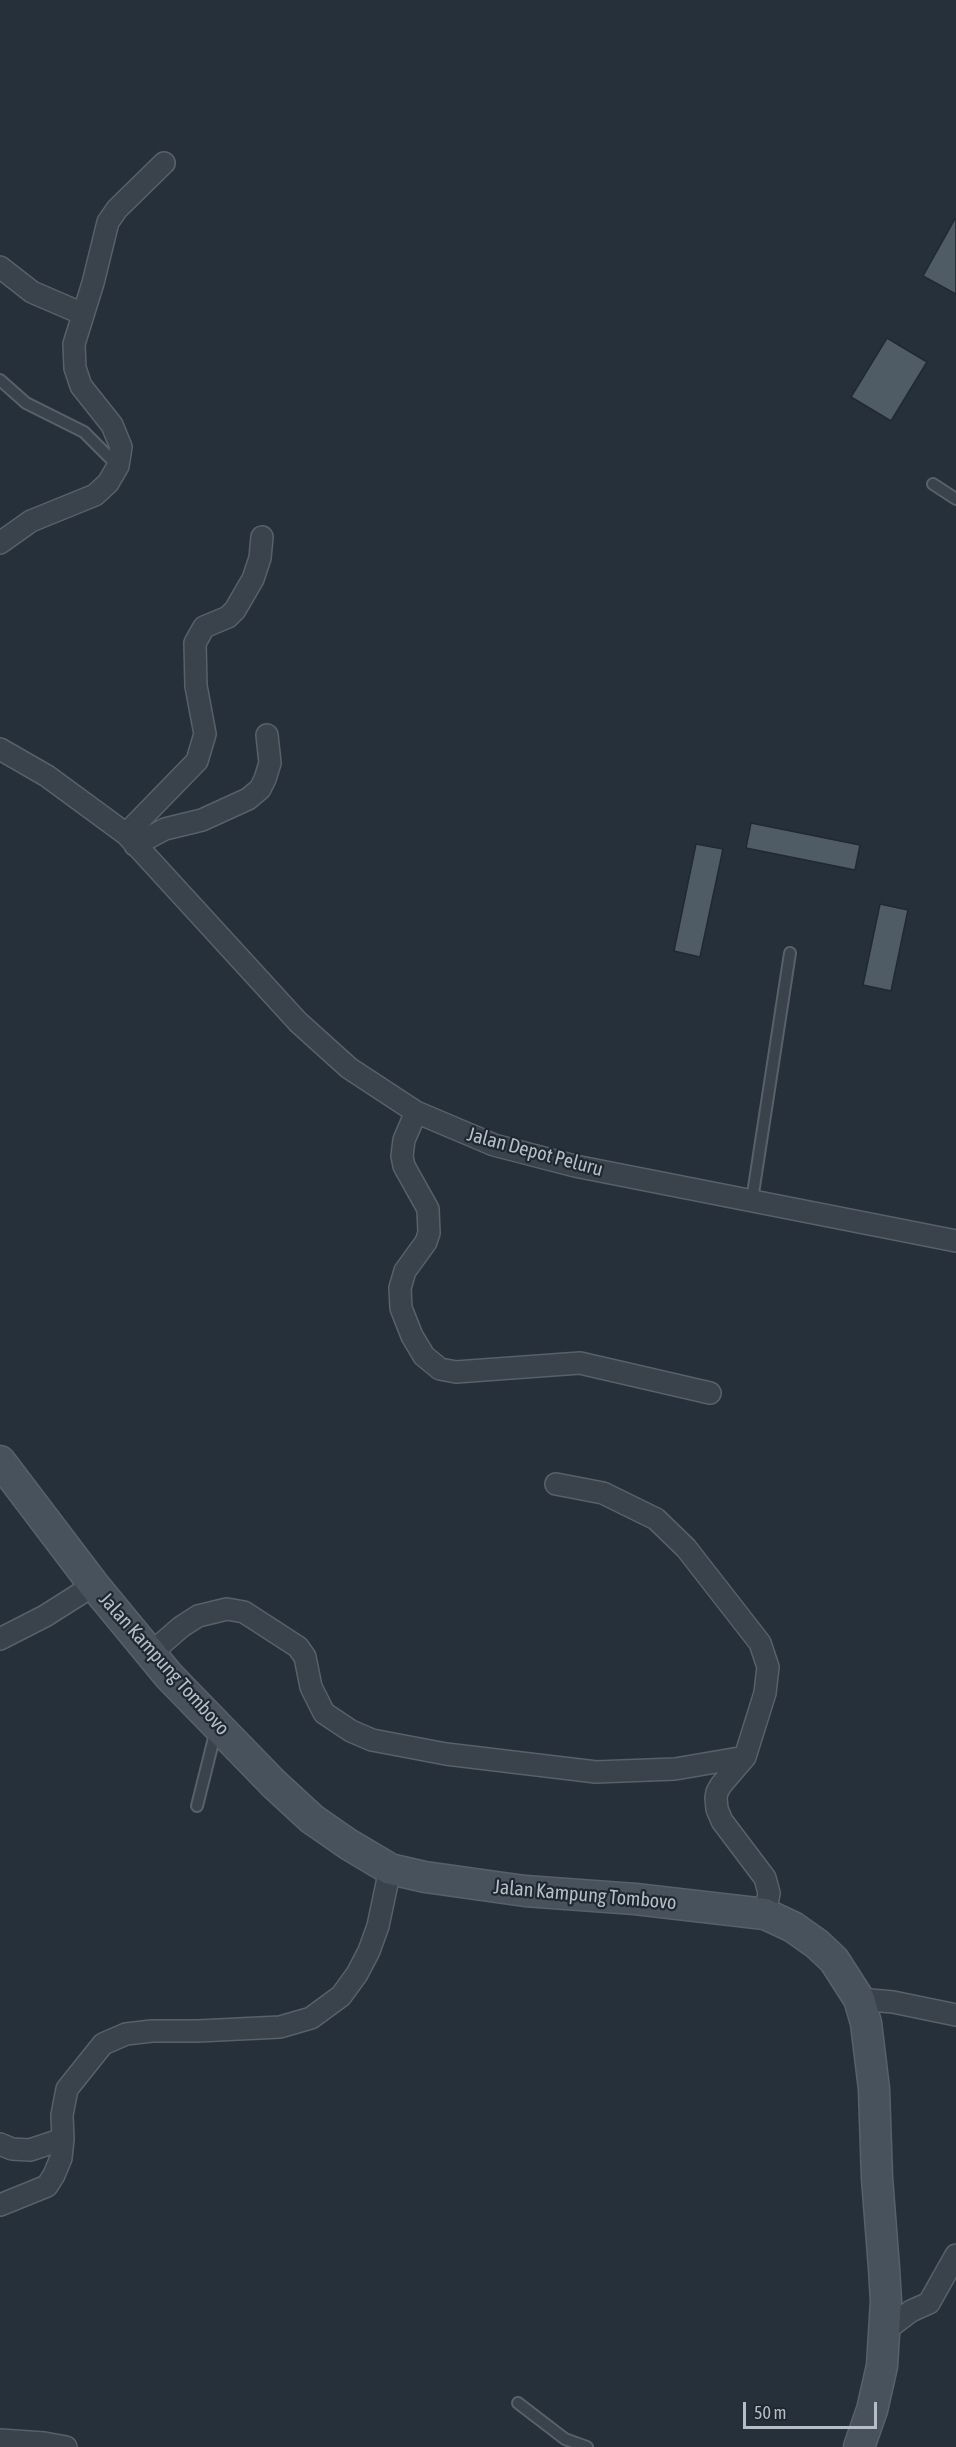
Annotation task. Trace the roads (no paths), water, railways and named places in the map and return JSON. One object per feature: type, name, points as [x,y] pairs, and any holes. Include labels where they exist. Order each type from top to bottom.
[{"type":"street","points":[[0,543],[31,521],[95,495],[108,483],[118,466],[121,447],[112,425],[81,386],[75,368],[74,344],[108,222],[117,209],[164,164]]},
{"type":"street","points":[[0,267],[32,292],[83,314]]},
{"type":"street","points":[[130,839],[197,761],[205,734],[196,686],[195,643],[204,627],[228,617],[235,610],[253,579],[260,558],[262,537]]},
{"type":"street","points":[[130,839],[202,820],[248,799],[260,789],[266,779],[270,763],[267,735]]},
{"type":"street","name":"Jalan Depot Peluru","points":[[0,748],[47,777],[130,839],[298,1022],[349,1068],[416,1113],[494,1145],[575,1166],[956,1241]]},
{"type":"street","points":[[416,1113],[404,1140],[402,1156],[404,1166],[428,1209],[429,1233],[426,1242],[405,1271],[400,1288],[401,1308],[412,1336],[424,1356],[440,1369],[456,1372],[580,1363],[710,1393]]},
{"type":"street","name":"Jalan Kampung Tombovo","points":[[0,1461],[94,1586],[169,1676],[274,1784],[312,1819],[348,1844],[390,1869],[437,1878],[525,1891],[636,1899],[765,1914],[793,1927],[817,1944],[834,1960],[859,1999],[866,2023],[873,2089],[886,2301],[882,2333],[882,2366],[878,2387],[859,2447]]},
{"type":"street","points":[[556,1484],[603,1493],[656,1519],[694,1557],[760,1643],[768,1667],[767,1681],[745,1757],[717,1792],[717,1809],[722,1821],[765,1878],[769,1893],[765,1914]]},
{"type":"street","points":[[0,1639],[45,1616],[94,1586]]},
{"type":"street","points":[[151,1653],[181,1627],[198,1616],[227,1609],[244,1612],[298,1647],[305,1657],[310,1687],[324,1713],[351,1731],[372,1740],[446,1754],[596,1772],[675,1769],[745,1757]]},
{"type":"street","points":[[0,2205],[47,2186],[61,2158],[62,2115],[67,2089],[103,2044],[126,2034],[280,2027],[311,2018],[341,1996],[357,1974],[369,1951],[378,1926],[390,1869]]},
{"type":"street","points":[[859,1999],[893,2002],[956,2014]]},
{"type":"street","points":[[0,2144],[12,2149],[30,2150],[63,2139]]},
{"type":"street","points":[[882,2333],[911,2311],[928,2303],[956,2255]]},
{"type":"street","points":[[0,2440],[66,2447]]},
{"type":"lane","points":[[0,380],[26,404],[84,432],[118,466]]},
{"type":"lane","points":[[933,484],[956,499]]},
{"type":"lane","points":[[752,1200],[790,952]]},
{"type":"lane","points":[[197,1806],[217,1726]]},
{"type":"lane","points":[[518,2403],[565,2439],[587,2447]]}]
